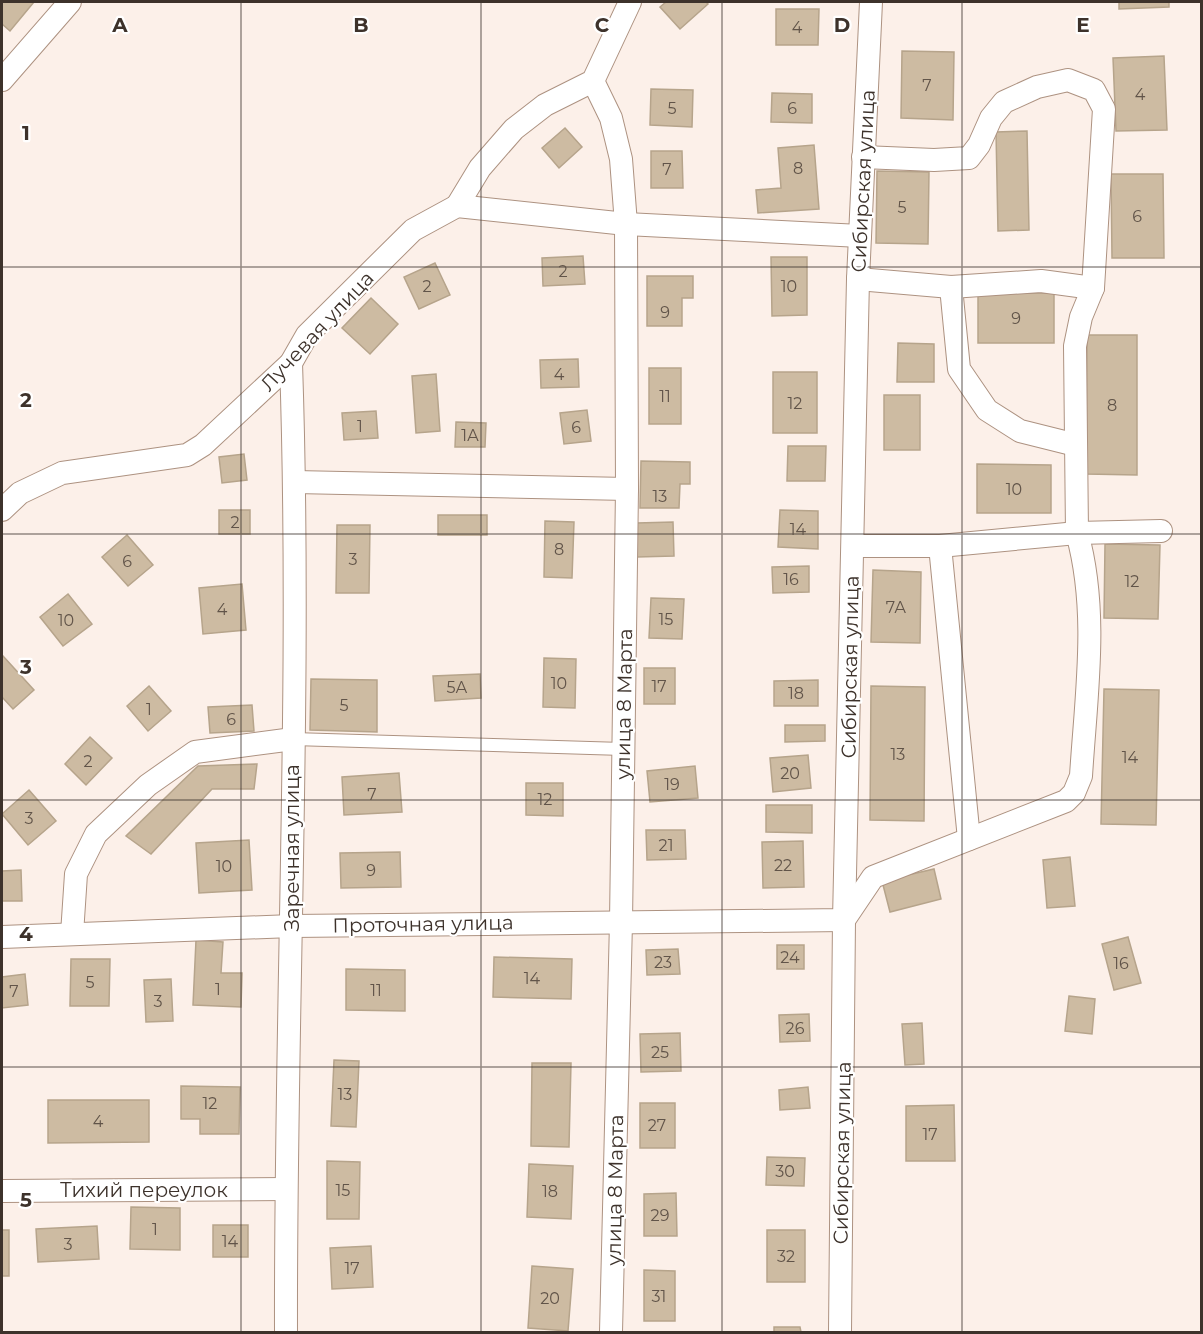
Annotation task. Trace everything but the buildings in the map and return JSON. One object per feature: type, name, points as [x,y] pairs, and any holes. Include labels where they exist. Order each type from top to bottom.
[{"type":"street","points":[[2,80],[70,2]]},
{"type":"street","points":[[630,2],[593,81],[545,105],[514,129],[480,168],[457,206],[626,224],[860,236]]},
{"type":"street","name":"Сибирская улица","points":[[840,1332],[844,920],[858,279],[871,2]]},
{"type":"street","points":[[844,920],[873,877],[1066,801],[1074,793],[1081,776],[1090,612],[1084,560],[1077,533],[1076,346],[1082,317],[1093,288],[1104,109],[1094,90],[1068,80],[1037,87],[1004,102],[969,158],[933,160],[864,157]]},
{"type":"street","name":"улица 8 Марта","points":[[593,81],[611,118],[621,159],[626,224],[627,489],[621,922],[611,1332]]},
{"type":"street","name":"Лучевая улица","points":[[2,510],[20,493],[62,473],[187,455],[203,445],[291,363],[307,335],[414,230],[457,206]]},
{"type":"street","points":[[858,279],[951,287],[1041,281],[1093,288]]},
{"type":"street","points":[[951,287],[959,369],[987,410],[1020,431],[1076,446]]},
{"type":"street","name":"Заречная улица","points":[[286,1332],[295,482],[291,363]]},
{"type":"street","points":[[295,482],[627,489]]},
{"type":"street","points":[[853,546],[940,546],[1077,533],[1161,531]]},
{"type":"street","points":[[940,546],[969,839]]},
{"type":"street","points":[[72,934],[76,874],[96,834],[148,784],[195,752],[293,739]]},
{"type":"street","name":"Проточная улица","points":[[2,937],[292,926],[844,920]]},
{"type":"street","name":"Тихий переулок","points":[[2,1191],[286,1190]]},
{"type":"lane","points":[[293,739],[623,749]]}]
